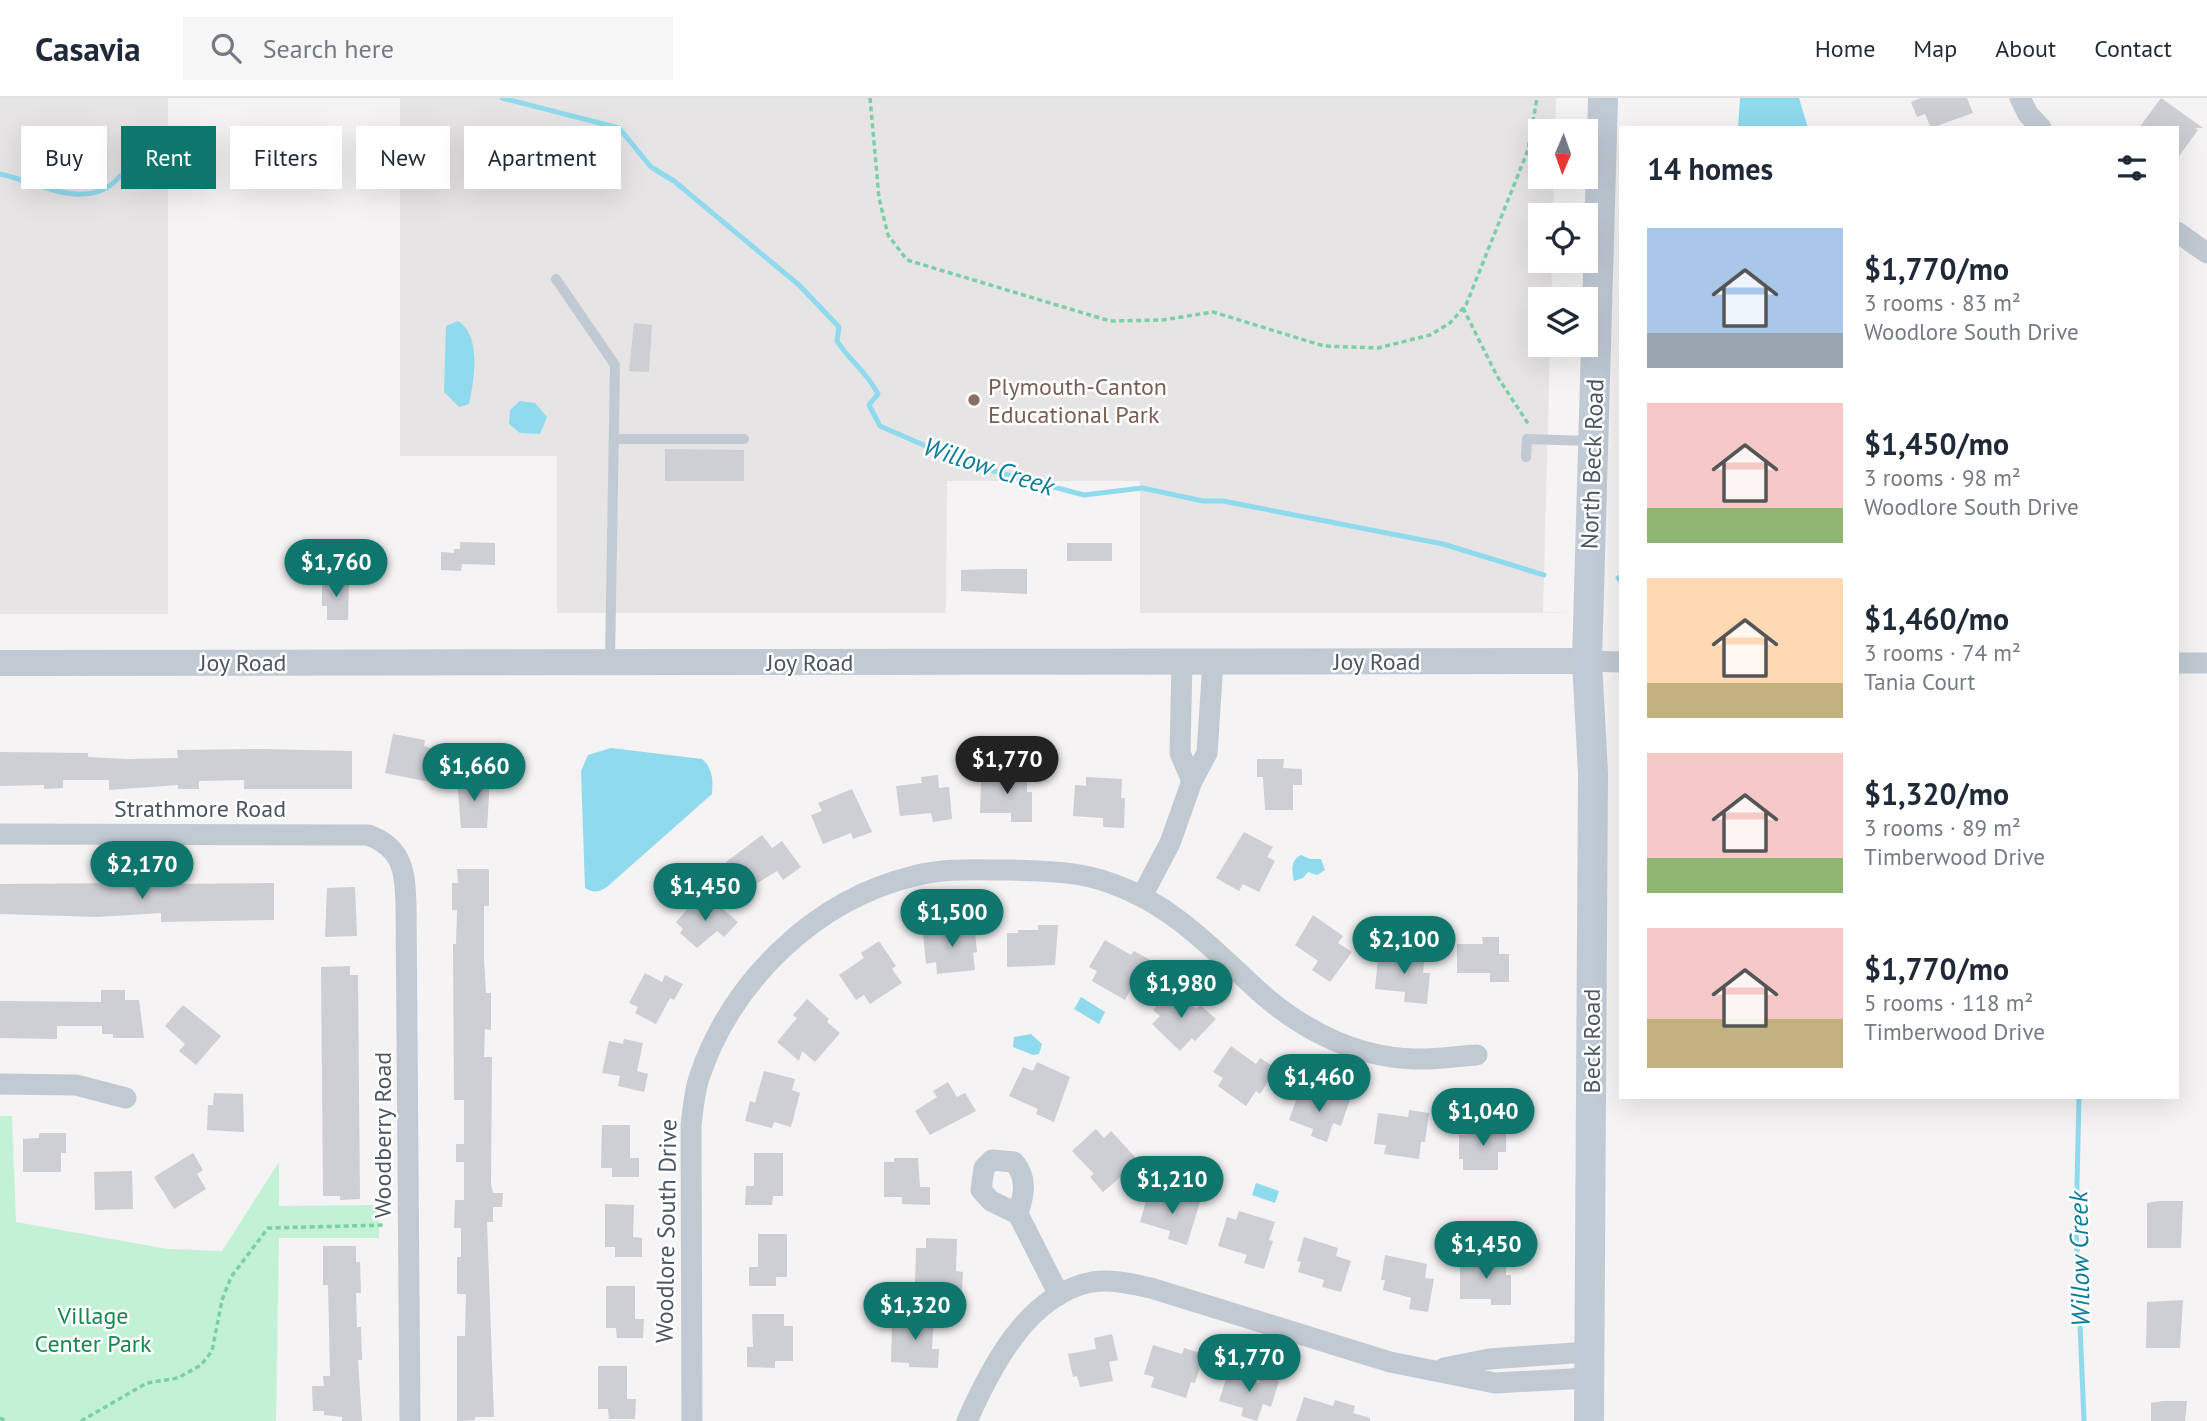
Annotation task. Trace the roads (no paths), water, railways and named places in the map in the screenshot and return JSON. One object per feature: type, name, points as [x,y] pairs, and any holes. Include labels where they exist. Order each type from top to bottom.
[{"type":"main road","name":"North Beck Road","points":[[1587,661],[1603,98]]},
{"type":"main road","name":"Beck Road","points":[[1587,661],[1593,773],[1589,1421]]},
{"type":"street","points":[[2020,98],[2028,114],[2039,126]]},
{"type":"street","points":[[2179,233],[2207,253]]},
{"type":"street","points":[[1182,662],[1180,753],[1192,781]]},
{"type":"street","points":[[1142,896],[1170,844],[1192,781],[1207,753],[1213,662]]},
{"type":"street","name":"Joy Road","points":[[0,663],[1619,662]]},
{"type":"street","points":[[2179,663],[2207,663]]},
{"type":"street","name":"Strathmore Road","points":[[0,834],[368,835],[381,840],[395,852]]},
{"type":"street","name":"Woodberry Road","points":[[395,852],[404,869],[406,907],[410,1421]]},
{"type":"street","name":"Woodlore South Drive","points":[[692,1421],[691,1125],[698,1082],[713,1041],[755,979],[797,936],[832,909],[859,895],[915,876],[945,871],[1060,872],[1112,883],[1142,896],[1188,926],[1276,1005],[1317,1033],[1358,1049],[1414,1059],[1477,1055]]},
{"type":"street","points":[[0,1084],[76,1085],[125,1098]]},
{"type":"street","points":[[1018,1214],[1059,1294]]},
{"type":"street","points":[[967,1421],[979,1394],[1010,1344],[1031,1318],[1059,1294],[1094,1282],[1124,1283],[1390,1362],[1438,1369],[1489,1359],[1588,1365]]},
{"type":"lane","points":[[556,279],[615,365],[610,661]]},
{"type":"lane","points":[[614,439],[744,439]]},
{"type":"lane","points":[[1526,457],[1527,439],[1592,442]]},
{"type":"water","points":[[1740,98],[1799,98],[1807,126],[1738,126]]},
{"type":"water","points":[[458,321],[471,337],[474,360],[469,404],[459,407],[444,392],[446,326]]},
{"type":"water","points":[[520,401],[535,403],[547,417],[540,434],[520,433],[509,424],[510,410]]},
{"type":"water","points":[[611,748],[702,759],[710,771],[712,794],[608,886],[595,892],[585,888],[581,771],[588,755]]},
{"type":"water","points":[[1301,855],[1310,859],[1321,859],[1325,870],[1317,875],[1308,872],[1303,878],[1294,881],[1293,863]]},
{"type":"water","points":[[1081,997],[1105,1012],[1099,1024],[1074,1009]]},
{"type":"water","points":[[1031,1034],[1042,1044],[1039,1054],[1033,1055],[1013,1047],[1014,1037]]},
{"type":"water","points":[[1256,1183],[1279,1191],[1275,1203],[1252,1195]]},
{"type":"waterway","name":"Willow Creek","points":[[502,98],[619,128],[651,167],[674,181],[799,285],[839,327],[837,341],[878,394],[869,405],[880,426],[967,464],[1084,495],[1142,488],[1203,501],[1223,501],[1443,544],[1544,575]]},
{"type":"waterway","points":[[0,174],[46,188],[78,194],[94,193],[108,187],[120,176]]},
{"type":"waterway","name":"Willow Creek","points":[[2079,1099],[2076,1227],[2084,1421]]},
{"type":"place","name":"Plymouth-Canton Educational Park","points":[[974,400]]},
{"type":"park label","name":"Village Center Park","points":[[93,1329]]}]
